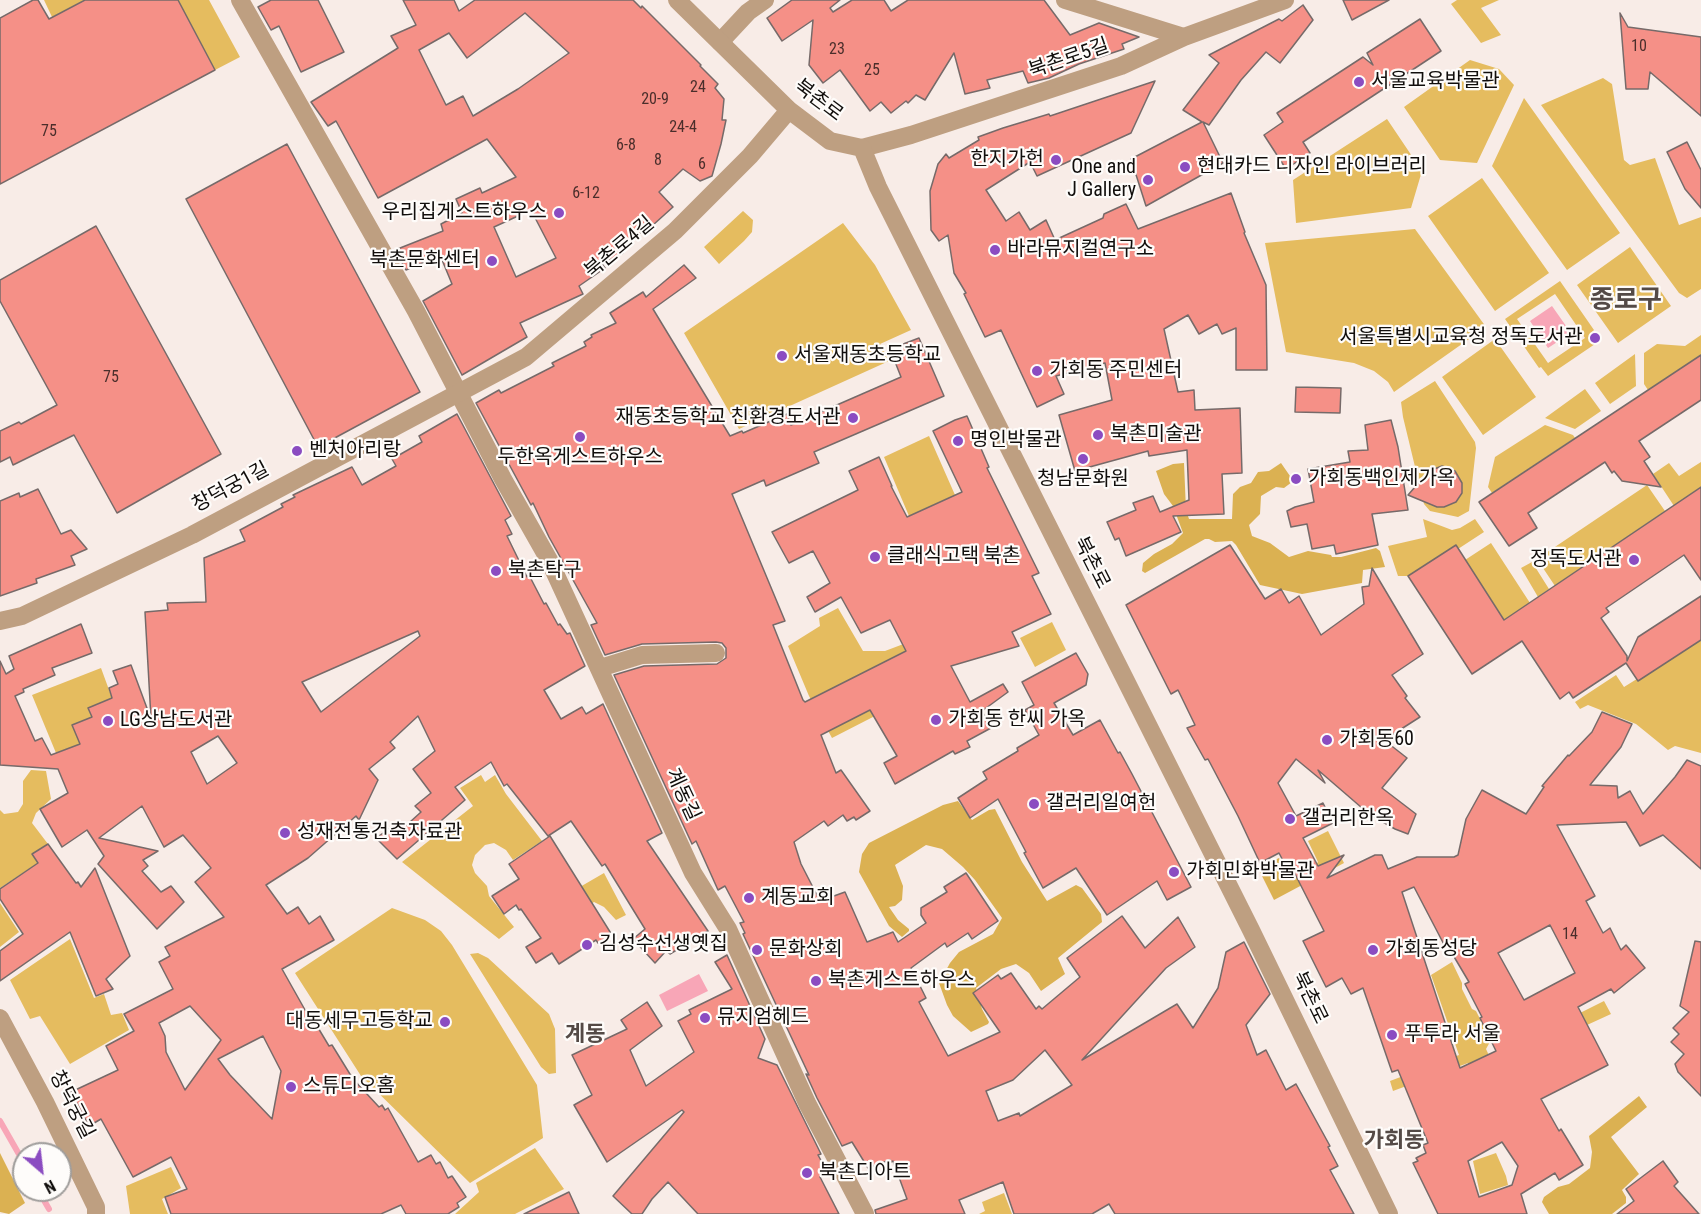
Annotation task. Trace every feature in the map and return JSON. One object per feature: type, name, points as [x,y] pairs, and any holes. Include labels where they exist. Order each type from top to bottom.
[{"type":"street","name":"계동길","points":[[240,0],[416,311],[503,479],[549,560],[693,873],[728,929],[783,1052],[865,1214]]},
{"type":"street","name":"북촌로","points":[[676,0],[789,110],[831,141],[862,148],[878,187],[1251,930],[1389,1214]]},
{"type":"street","points":[[720,42],[748,12],[765,0]]},
{"type":"street","points":[[1065,0],[1184,37]]},
{"type":"street","name":"북촌로5길","points":[[862,148],[911,135],[1121,66],[1184,37],[1285,0]]},
{"type":"street","name":"북촌로4길","points":[[459,393],[526,357],[675,231],[750,156],[789,110]]},
{"type":"street","name":"창덕궁1길","points":[[0,621],[22,616],[192,535],[459,393]]},
{"type":"street","name":"창덕궁1길","points":[[0,635],[22,616]]},
{"type":"street","points":[[600,668],[642,655],[716,653]]},
{"type":"street","name":"창덕궁길","points":[[0,1018],[45,1102],[96,1207],[96,1214]]},
{"type":"shaded area","points":[[44,0],[85,0],[52,17]]},
{"type":"shaded area","points":[[178,0],[209,0],[240,57],[215,70]]},
{"type":"shaded area","points":[[1457,0],[1499,0],[1481,8],[1501,35],[1481,43],[1451,4]]},
{"type":"shaded area","points":[[1470,60],[1499,69],[1514,85],[1477,163],[1440,160],[1404,107]]},
{"type":"shaded area","points":[[1603,78],[1612,84],[1624,160],[1630,165],[1655,158],[1679,225],[1701,217],[1701,289],[1687,298],[1679,293],[1541,105]]},
{"type":"shaded area","points":[[1524,98],[1620,233],[1567,270],[1492,166]]},
{"type":"shaded area","points":[[1387,119],[1422,171],[1411,208],[1296,223],[1293,180]]},
{"type":"shaded area","points":[[1482,178],[1549,273],[1495,311],[1428,216]]},
{"type":"shaded area","points":[[743,211],[753,220],[752,232],[719,264],[704,247]]},
{"type":"shaded area","points":[[843,223],[875,265],[911,330],[880,344],[889,361],[739,429],[684,333]]},
{"type":"shaded area","points":[[1415,229],[1486,327],[1394,392],[1388,382],[1374,371],[1354,363],[1286,352],[1265,243]]},
{"type":"shaded area","points":[[1630,247],[1671,306],[1618,343],[1577,285]]},
{"type":"shaded area","points":[[1560,281],[1594,330],[1592,332],[1598,342],[1548,376],[1541,367],[1539,368],[1505,319]],"holes":[[[1555,294],[1585,338],[1548,363],[1517,319]]]},
{"type":"shaded area","points":[[1552,306],[1571,333],[1548,348],[1530,321]]},
{"type":"shaded area","points":[[1701,335],[1701,355],[1648,390],[1644,384],[1644,353],[1657,344],[1685,346]]},
{"type":"shaded area","points":[[1495,339],[1536,397],[1483,435],[1442,377]]},
{"type":"shaded area","points":[[1635,354],[1636,386],[1610,404],[1595,383]]},
{"type":"shaded area","points":[[1435,381],[1475,442],[1469,511],[1458,517],[1430,511],[1424,504],[1401,402]],"holes":[[[1442,466],[1455,471],[1462,483],[1462,490],[1456,502],[1444,507],[1431,505],[1422,481],[1429,471]]]},
{"type":"shaded area","points":[[1585,389],[1601,411],[1575,429],[1545,418]]},
{"type":"shaded area","points":[[1545,425],[1573,435],[1575,438],[1492,493],[1488,487],[1495,457]]},
{"type":"shaded area","points":[[929,436],[955,495],[909,516],[884,457]]},
{"type":"shaded area","points":[[1701,462],[1701,487],[1674,506],[1653,474],[1669,463],[1679,476]]},
{"type":"shaded area","points":[[1184,463],[1186,510],[1189,519],[1232,519],[1233,494],[1240,487],[1251,483],[1258,472],[1269,471],[1281,463],[1292,482],[1284,488],[1276,487],[1261,496],[1260,514],[1249,525],[1252,536],[1270,543],[1289,557],[1308,551],[1341,557],[1376,548],[1380,551],[1385,567],[1363,570],[1362,583],[1302,594],[1260,585],[1232,541],[1215,542],[1205,539],[1145,573],[1142,571],[1143,563],[1172,544],[1183,533],[1173,506],[1164,494],[1156,471],[1173,464]]},
{"type":"shaded area","points":[[1647,485],[1665,511],[1555,586],[1537,559]]},
{"type":"shaded area","points":[[1423,519],[1452,530],[1475,519],[1484,532],[1408,576],[1398,576],[1388,546],[1427,537]]},
{"type":"shaded area","points":[[1491,543],[1530,603],[1513,633],[1465,560]]},
{"type":"shaded area","points":[[1532,562],[1549,589],[1538,597],[1521,568]]},
{"type":"shaded area","points":[[838,608],[863,651],[885,651],[930,634],[947,679],[832,738],[809,696],[788,646],[820,626],[819,618]]},
{"type":"shaded area","points":[[1052,622],[1066,650],[1035,667],[1020,638]]},
{"type":"shaded area","points":[[1701,639],[1701,753],[1675,746],[1668,750],[1636,724],[1588,705],[1580,709],[1575,702],[1616,675],[1624,687]]},
{"type":"shaded area","points":[[101,668],[112,698],[88,708],[92,717],[80,744],[56,753],[32,695]]},
{"type":"shaded area","points":[[31,770],[46,771],[51,799],[36,813],[32,823],[48,844],[33,854],[38,863],[0,888],[0,810],[4,814],[18,812],[23,804],[23,781]]},
{"type":"shaded area","points":[[481,775],[485,782],[495,775],[506,794],[542,841],[513,860],[506,850],[494,843],[485,845],[475,855],[472,865],[475,873],[487,886],[489,896],[514,927],[499,939],[402,862],[473,806],[460,788]]},
{"type":"shaded area","points":[[958,801],[972,820],[995,809],[1022,862],[1047,901],[1076,885],[1082,888],[1101,914],[1102,922],[1058,958],[1065,974],[1041,991],[1029,973],[1016,964],[1001,969],[976,988],[982,1009],[989,1022],[971,1032],[953,1016],[939,983],[959,952],[993,934],[1002,918],[963,867],[942,849],[926,845],[895,865],[903,886],[902,900],[895,906],[889,907],[898,920],[909,929],[902,937],[889,926],[859,872],[862,854],[869,843],[943,805]]},
{"type":"shaded area","points":[[1328,831],[1344,863],[1318,877],[1315,865],[1318,862],[1308,841]]},
{"type":"shaded area","points":[[1279,858],[1289,878],[1315,865],[1304,884],[1274,900],[1258,868]]},
{"type":"shaded area","points":[[604,873],[626,915],[616,920],[604,907],[594,902],[555,927],[573,891]]},
{"type":"shaded area","points":[[0,903],[19,932],[0,947]]},
{"type":"shaded area","points":[[392,908],[425,920],[441,931],[452,945],[537,1085],[543,1138],[470,1183],[361,1076],[295,973]]},
{"type":"shaded area","points":[[70,939],[94,998],[104,994],[111,1015],[122,1013],[129,1030],[70,1064],[40,1016],[30,1019],[10,980]]},
{"type":"shaded area","points":[[478,953],[488,958],[549,1014],[555,1029],[556,1073],[549,1074],[541,1067],[470,954]]},
{"type":"shaded area","points":[[1452,962],[1472,1009],[1476,1011],[1491,1040],[1486,1049],[1506,1092],[1487,1104],[1468,1063],[1393,1091],[1390,1081],[1459,1055],[1431,975]]},
{"type":"shaded area","points":[[699,974],[708,991],[667,1011],[659,995]]},
{"type":"shaded area","points":[[1604,1001],[1611,1014],[1587,1025],[1522,1042]]},
{"type":"shaded area","points":[[1639,1096],[1647,1107],[1611,1137],[1639,1174],[1622,1190],[1626,1203],[1612,1214],[1549,1214],[1542,1202],[1544,1197],[1558,1187],[1569,1184],[1590,1168],[1592,1152],[1589,1136]]},
{"type":"shaded area","points":[[535,1148],[564,1189],[515,1214],[455,1214],[479,1192],[476,1183]]},
{"type":"shaded area","points":[[0,1153],[12,1177],[12,1202],[25,1203],[9,1214],[0,1212]]},
{"type":"shaded area","points":[[1496,1153],[1508,1185],[1480,1194],[1473,1161]]},
{"type":"shaded area","points":[[171,1167],[181,1188],[162,1199],[168,1214],[130,1214],[126,1186]]},
{"type":"shaded area","points":[[1004,1193],[1012,1214],[979,1214],[985,1211],[982,1202]]},
{"type":"building","points":[[33,0],[38,0],[49,19],[85,0],[178,0],[215,70],[0,184],[0,18]]},
{"type":"building","points":[[271,0],[318,0],[344,52],[301,72],[279,26],[271,30],[258,7]]},
{"type":"building","points":[[403,0],[454,0],[459,11],[475,0],[633,0],[641,8],[642,6],[701,65],[718,84],[715,88],[724,99],[722,120],[726,120],[712,176],[700,181],[683,169],[659,192],[673,207],[653,225],[651,223],[622,250],[623,253],[602,264],[605,268],[579,286],[583,294],[520,323],[527,337],[462,375],[423,301],[452,284],[440,255],[406,270],[395,250],[443,231],[441,224],[462,213],[456,199],[480,188],[482,193],[516,177],[487,139],[378,198],[336,121],[328,126],[311,102],[398,48],[391,36],[416,25]],"holes":[[[525,13],[569,53],[518,89],[473,116],[463,96],[446,105],[419,50],[449,33],[467,58]],[[531,210],[556,258],[516,277],[494,227]]]},
{"type":"building","points":[[792,0],[840,0],[830,8],[833,12],[852,0],[884,0],[891,11],[908,0],[1044,0],[1070,35],[1099,23],[1139,37],[1122,44],[1124,49],[1079,64],[1049,78],[1028,83],[1023,71],[987,80],[990,88],[965,94],[954,53],[925,100],[916,95],[908,103],[906,101],[891,113],[881,102],[870,111],[840,70],[823,83],[809,65],[813,20],[782,41],[767,18]]},
{"type":"building","points":[[1343,0],[1389,0],[1352,20]]},
{"type":"building","points":[[1303,5],[1313,20],[1280,63],[1266,52],[1241,80],[1209,125],[1203,122],[1223,163],[1146,206],[1131,159],[1202,122],[1183,110],[1219,63],[1209,55],[1279,19],[1282,21]]},
{"type":"building","points":[[1620,13],[1628,27],[1701,37],[1701,116],[1650,72],[1648,89],[1626,89]]},
{"type":"building","name":"서울교육박물관","points":[[1420,19],[1441,51],[1303,142],[1310,153],[1286,169],[1264,135],[1283,122],[1277,113],[1363,57],[1373,65],[1367,53]]},
{"type":"building","points":[[1155,81],[1131,133],[1037,176],[1030,162],[986,190],[1006,221],[1019,212],[1030,230],[1046,220],[1055,240],[1103,218],[1104,214],[1126,204],[1138,229],[1231,193],[1244,233],[1266,285],[1267,370],[1236,370],[1236,328],[1222,334],[1217,324],[1199,334],[1188,315],[1164,329],[1178,392],[1194,390],[1195,410],[1240,408],[1242,473],[1222,474],[1224,514],[1173,516],[1181,532],[1126,556],[1119,538],[1115,540],[1107,522],[1136,510],[1133,503],[1153,496],[1160,512],[1189,500],[1187,450],[1149,456],[1148,451],[1075,471],[1059,415],[1112,400],[1105,363],[1056,376],[1064,394],[1037,407],[1001,330],[985,337],[964,294],[966,293],[954,273],[948,235],[939,241],[931,230],[930,191],[938,164],[946,154],[949,158],[979,140],[978,137]]},
{"type":"building","points":[[1687,142],[1701,170],[1701,208],[1685,189],[1667,152]]},
{"type":"building","points":[[287,144],[420,392],[318,447],[186,199]]},
{"type":"building","points":[[96,226],[221,454],[117,513],[74,435],[13,465],[10,457],[0,462],[0,431],[19,422],[21,424],[57,405],[0,301],[0,280]]},
{"type":"building","points":[[684,265],[696,278],[653,309],[730,436],[742,431],[743,433],[787,414],[791,425],[901,377],[890,349],[919,338],[944,396],[814,452],[819,463],[766,486],[764,480],[732,494],[785,621],[773,625],[805,702],[906,651],[890,620],[861,633],[841,597],[815,612],[807,597],[830,583],[813,551],[789,563],[772,532],[858,490],[849,471],[879,457],[907,517],[962,492],[933,431],[955,420],[967,416],[989,467],[987,468],[1039,573],[1032,576],[1051,614],[1012,632],[1019,646],[951,666],[970,702],[1003,684],[1008,692],[982,711],[991,728],[967,741],[970,747],[955,754],[953,751],[895,784],[884,763],[897,756],[870,710],[821,735],[836,773],[841,770],[870,811],[856,820],[854,817],[847,821],[843,815],[828,826],[824,821],[794,842],[801,864],[820,901],[845,892],[867,942],[893,932],[898,942],[926,923],[921,915],[921,908],[947,892],[944,887],[966,873],[998,921],[972,939],[968,933],[947,947],[945,943],[911,968],[926,998],[919,1002],[948,1056],[1000,1032],[973,993],[998,975],[1001,979],[1011,973],[1036,1009],[1039,1006],[1042,1009],[1080,977],[1067,958],[1122,916],[1145,948],[1178,917],[1195,947],[1166,968],[1082,1060],[1177,1004],[1193,1028],[1218,988],[1226,952],[1244,942],[1270,994],[1246,1025],[1257,1055],[1266,1050],[1286,1090],[1296,1084],[1330,1146],[1328,1147],[1338,1166],[1330,1170],[1354,1214],[1115,1214],[1109,1204],[1092,1214],[1014,1214],[1003,1182],[959,1200],[965,1214],[876,1214],[875,1210],[907,1199],[893,1161],[868,1168],[852,1142],[842,1146],[817,1098],[806,1074],[809,1075],[743,934],[745,933],[740,923],[744,922],[725,886],[718,890],[696,841],[692,844],[614,675],[644,666],[717,664],[726,658],[726,648],[722,643],[716,642],[642,644],[605,655],[591,625],[597,623],[476,403],[499,390],[501,393],[554,366],[552,363],[586,346],[584,342],[592,337],[591,335],[616,323],[610,313],[643,292],[646,297]],"holes":[[[1045,1050],[1072,1085],[1020,1116],[1019,1113],[998,1121],[986,1091],[1013,1080]]]},
{"type":"building","points":[[1701,355],[1701,400],[1639,441],[1650,457],[1644,461],[1661,487],[1622,481],[1614,471],[1612,473],[1605,462],[1528,513],[1537,528],[1509,546],[1479,502]]},
{"type":"building","points":[[1296,387],[1341,388],[1340,413],[1295,412]]},
{"type":"building","points":[[457,414],[511,516],[505,520],[512,534],[507,536],[527,577],[529,575],[558,625],[560,624],[567,634],[570,633],[585,666],[544,690],[561,719],[582,707],[586,714],[603,704],[662,833],[647,841],[708,931],[670,954],[666,951],[655,963],[633,939],[645,929],[605,864],[602,866],[571,821],[548,836],[507,784],[504,786],[491,762],[455,787],[465,800],[397,859],[376,838],[389,829],[399,832],[421,812],[415,806],[431,793],[413,769],[435,751],[418,716],[390,742],[395,748],[369,769],[378,780],[359,820],[356,816],[308,858],[266,885],[287,914],[298,907],[309,924],[320,916],[334,940],[282,969],[309,1017],[311,1016],[329,1046],[332,1045],[353,1079],[379,1107],[382,1105],[385,1110],[388,1108],[418,1162],[431,1155],[436,1164],[440,1162],[448,1178],[452,1176],[466,1197],[457,1203],[459,1207],[448,1214],[406,1214],[401,1205],[381,1214],[171,1214],[165,1197],[187,1189],[171,1157],[133,1177],[101,1119],[89,1126],[71,1092],[118,1070],[106,1046],[134,1031],[124,1014],[173,989],[159,962],[170,956],[165,947],[224,917],[195,882],[211,868],[183,835],[164,847],[142,806],[99,838],[158,851],[143,860],[148,866],[142,871],[161,892],[171,886],[184,902],[157,929],[98,864],[104,856],[87,830],[62,847],[40,809],[68,793],[58,769],[0,765],[0,661],[6,674],[14,669],[9,656],[81,624],[92,653],[52,668],[55,675],[23,689],[24,692],[15,696],[35,741],[42,738],[51,755],[80,744],[72,725],[92,717],[88,708],[112,698],[109,688],[118,684],[113,671],[131,665],[151,719],[145,612],[168,610],[167,603],[206,602],[204,558],[245,541],[240,530],[283,507],[281,504],[295,497],[293,495],[352,467],[362,485],[396,466],[392,459],[422,442],[419,436]],"holes":[[[418,631],[420,636],[321,712],[302,682]],[[218,736],[237,763],[207,784],[191,752]],[[190,1006],[221,1040],[185,1090],[166,1052],[165,1036],[159,1023]],[[263,1036],[281,1071],[272,1119],[218,1059]]]},
{"type":"building","points":[[1391,420],[1398,447],[1408,510],[1372,514],[1378,545],[1336,554],[1334,545],[1312,549],[1307,524],[1291,527],[1287,511],[1314,502],[1308,469],[1350,462],[1348,451],[1368,450],[1365,425]]},
{"type":"building","points":[[1442,466],[1455,471],[1462,483],[1462,493],[1456,502],[1437,507],[1408,495],[1429,471]]},
{"type":"building","points":[[1701,487],[1701,580],[1684,555],[1606,608],[1609,612],[1601,618],[1627,656],[1627,661],[1638,637],[1701,596],[1701,640],[1638,681],[1626,663],[1573,698],[1569,692],[1560,699],[1522,641],[1472,674],[1408,576],[1456,545],[1504,620]]},
{"type":"building","points":[[38,489],[61,534],[71,530],[87,549],[71,556],[75,565],[36,579],[37,583],[0,596],[0,501],[19,493],[20,497]]},
{"type":"building","points":[[1230,545],[1265,599],[1281,589],[1289,603],[1299,596],[1321,635],[1364,604],[1362,587],[1369,586],[1372,568],[1423,654],[1392,675],[1407,696],[1405,698],[1420,717],[1384,740],[1407,758],[1382,788],[1416,814],[1408,834],[1395,829],[1369,814],[1318,770],[1325,783],[1296,759],[1278,783],[1296,816],[1323,803],[1333,823],[1303,838],[1318,866],[1344,855],[1327,878],[1375,855],[1382,855],[1388,869],[1417,857],[1454,857],[1458,855],[1466,819],[1482,790],[1526,814],[1544,787],[1542,786],[1568,755],[1592,732],[1602,712],[1632,724],[1621,747],[1590,785],[1617,786],[1618,798],[1630,791],[1643,814],[1687,760],[1701,766],[1701,869],[1663,835],[1640,846],[1626,822],[1557,825],[1595,896],[1586,901],[1603,933],[1610,928],[1621,950],[1626,945],[1645,968],[1614,993],[1611,989],[1578,1007],[1608,1065],[1541,1099],[1559,1131],[1561,1129],[1583,1165],[1559,1180],[1555,1173],[1521,1194],[1527,1214],[1438,1214],[1413,1163],[1418,1161],[1416,1158],[1426,1153],[1423,1145],[1428,1143],[1398,1070],[1392,1072],[1363,988],[1351,994],[1342,978],[1326,987],[1303,941],[1324,931],[1294,872],[1290,874],[1279,853],[1260,863],[1208,759],[1205,760],[1187,728],[1195,725],[1178,690],[1171,694],[1126,605]],"holes":[[[1414,887],[1450,956],[1453,955],[1469,982],[1465,984],[1496,1051],[1460,1068],[1402,892]],[[1550,925],[1575,973],[1524,1000],[1498,953]],[[1502,1142],[1518,1166],[1512,1185],[1479,1197],[1468,1161]]]},
{"type":"building","points":[[1076,653],[1088,674],[1086,685],[1054,703],[1073,735],[1100,720],[1132,774],[1191,887],[1167,900],[1157,881],[1107,915],[1076,868],[1043,888],[998,799],[970,818],[958,798],[987,779],[983,772],[1039,735],[1025,710],[1034,705],[1022,682]]},
{"type":"building","points":[[550,836],[612,935],[598,943],[596,940],[559,964],[552,953],[536,963],[526,947],[541,938],[521,909],[519,910],[516,905],[504,914],[492,896],[519,879],[509,864]]},
{"type":"building","points":[[48,844],[81,887],[95,868],[130,956],[106,979],[113,989],[96,996],[70,932],[0,981],[0,951],[23,934],[0,899],[0,889],[38,863],[32,854]]},
{"type":"building","points":[[1695,941],[1701,942],[1701,1096],[1678,1072],[1675,1064],[1684,1054],[1671,1042],[1679,1034],[1673,1028],[1689,1012],[1680,1006]]},
{"type":"building","points":[[727,955],[765,1039],[758,1058],[777,1065],[821,1154],[818,1155],[828,1173],[820,1177],[839,1214],[698,1214],[668,1182],[642,1214],[632,1214],[613,1196],[684,1112],[682,1110],[607,1162],[574,1105],[592,1095],[572,1055],[627,1029],[621,1020],[647,1002],[662,1026],[630,1050],[646,1086],[694,1052],[678,1021],[691,1014],[689,1010],[732,989],[715,962]]},
{"type":"building","points":[[1663,1161],[1678,1182],[1674,1186],[1699,1214],[1617,1214],[1634,1201],[1626,1189]]},
{"type":"building","points":[[569,1192],[579,1214],[524,1214]]},
{"type":"waterway","points":[[0,1121],[12,1142]]},
{"type":"waterway","points":[[45,1202],[49,1209]]},
{"type":"place","name":"서울교육박물관","points":[[1359,82]]},
{"type":"place","name":"한지가헌","points":[[1056,160]]},
{"type":"place","name":"현대카드 디자인 라이브러리","points":[[1185,167]]},
{"type":"place","name":"One and J Gallery","points":[[1148,180]]},
{"type":"place","name":"우리집게스트하우스","points":[[559,213]]},
{"type":"place","name":"바라뮤지컬연구소","points":[[995,250]]},
{"type":"place","name":"북촌문화센터","points":[[492,261]]},
{"type":"place","name":"서울특별시교육청 정독도서관","points":[[1595,338]]},
{"type":"place","name":"서울재동초등학교","points":[[782,356]]},
{"type":"place","name":"가회동 주민센터","points":[[1037,371]]},
{"type":"place","name":"재동초등학교 친환경도서관","points":[[853,418]]},
{"type":"place","name":"북촌미술관","points":[[1098,435]]},
{"type":"place","name":"두한옥게스트하우스","points":[[580,437]]},
{"type":"place","name":"명인박물관","points":[[958,441]]},
{"type":"place","name":"벤처아리랑","points":[[297,451]]},
{"type":"place","name":"청남문화원","points":[[1083,459]]},
{"type":"place","name":"가회동백인제가옥","points":[[1296,479]]},
{"type":"place","name":"클래식고택 북촌","points":[[875,557]]},
{"type":"place","name":"정독도서관","points":[[1634,560]]},
{"type":"place","name":"북촌탁구","points":[[496,571]]},
{"type":"place","name":"가회동 한씨 가옥","points":[[936,720]]},
{"type":"place","name":"LG상남도서관","points":[[108,721]]},
{"type":"place","name":"가회동60","points":[[1327,740]]},
{"type":"place","name":"갤러리일여헌","points":[[1034,804]]},
{"type":"place","name":"갤러리한옥","points":[[1290,819]]},
{"type":"place","name":"성재전통건축자료관","points":[[285,833]]},
{"type":"place","name":"가회민화박물관","points":[[1174,872]]},
{"type":"place","name":"계동교회","points":[[749,898]]},
{"type":"place","name":"김성수선생옛집","points":[[587,945]]},
{"type":"place","name":"문화상회","points":[[757,950]]},
{"type":"place","name":"가회동성당","points":[[1373,950]]},
{"type":"place","name":"북촌게스트하우스","points":[[816,981]]},
{"type":"place","name":"뮤지엄헤드","points":[[705,1018]]},
{"type":"place","name":"대동세무고등학교","points":[[445,1022]]},
{"type":"place","name":"푸투라 서울","points":[[1392,1035]]},
{"type":"place","name":"스튜디오홈","points":[[291,1087]]},
{"type":"place","name":"북촌디아트","points":[[807,1173]]},
{"type":"district","name":"종로구","points":[[1626,301]]},
{"type":"district","name":"계동","points":[[585,1035]]},
{"type":"district","name":"가회동","points":[[1394,1141]]}]
